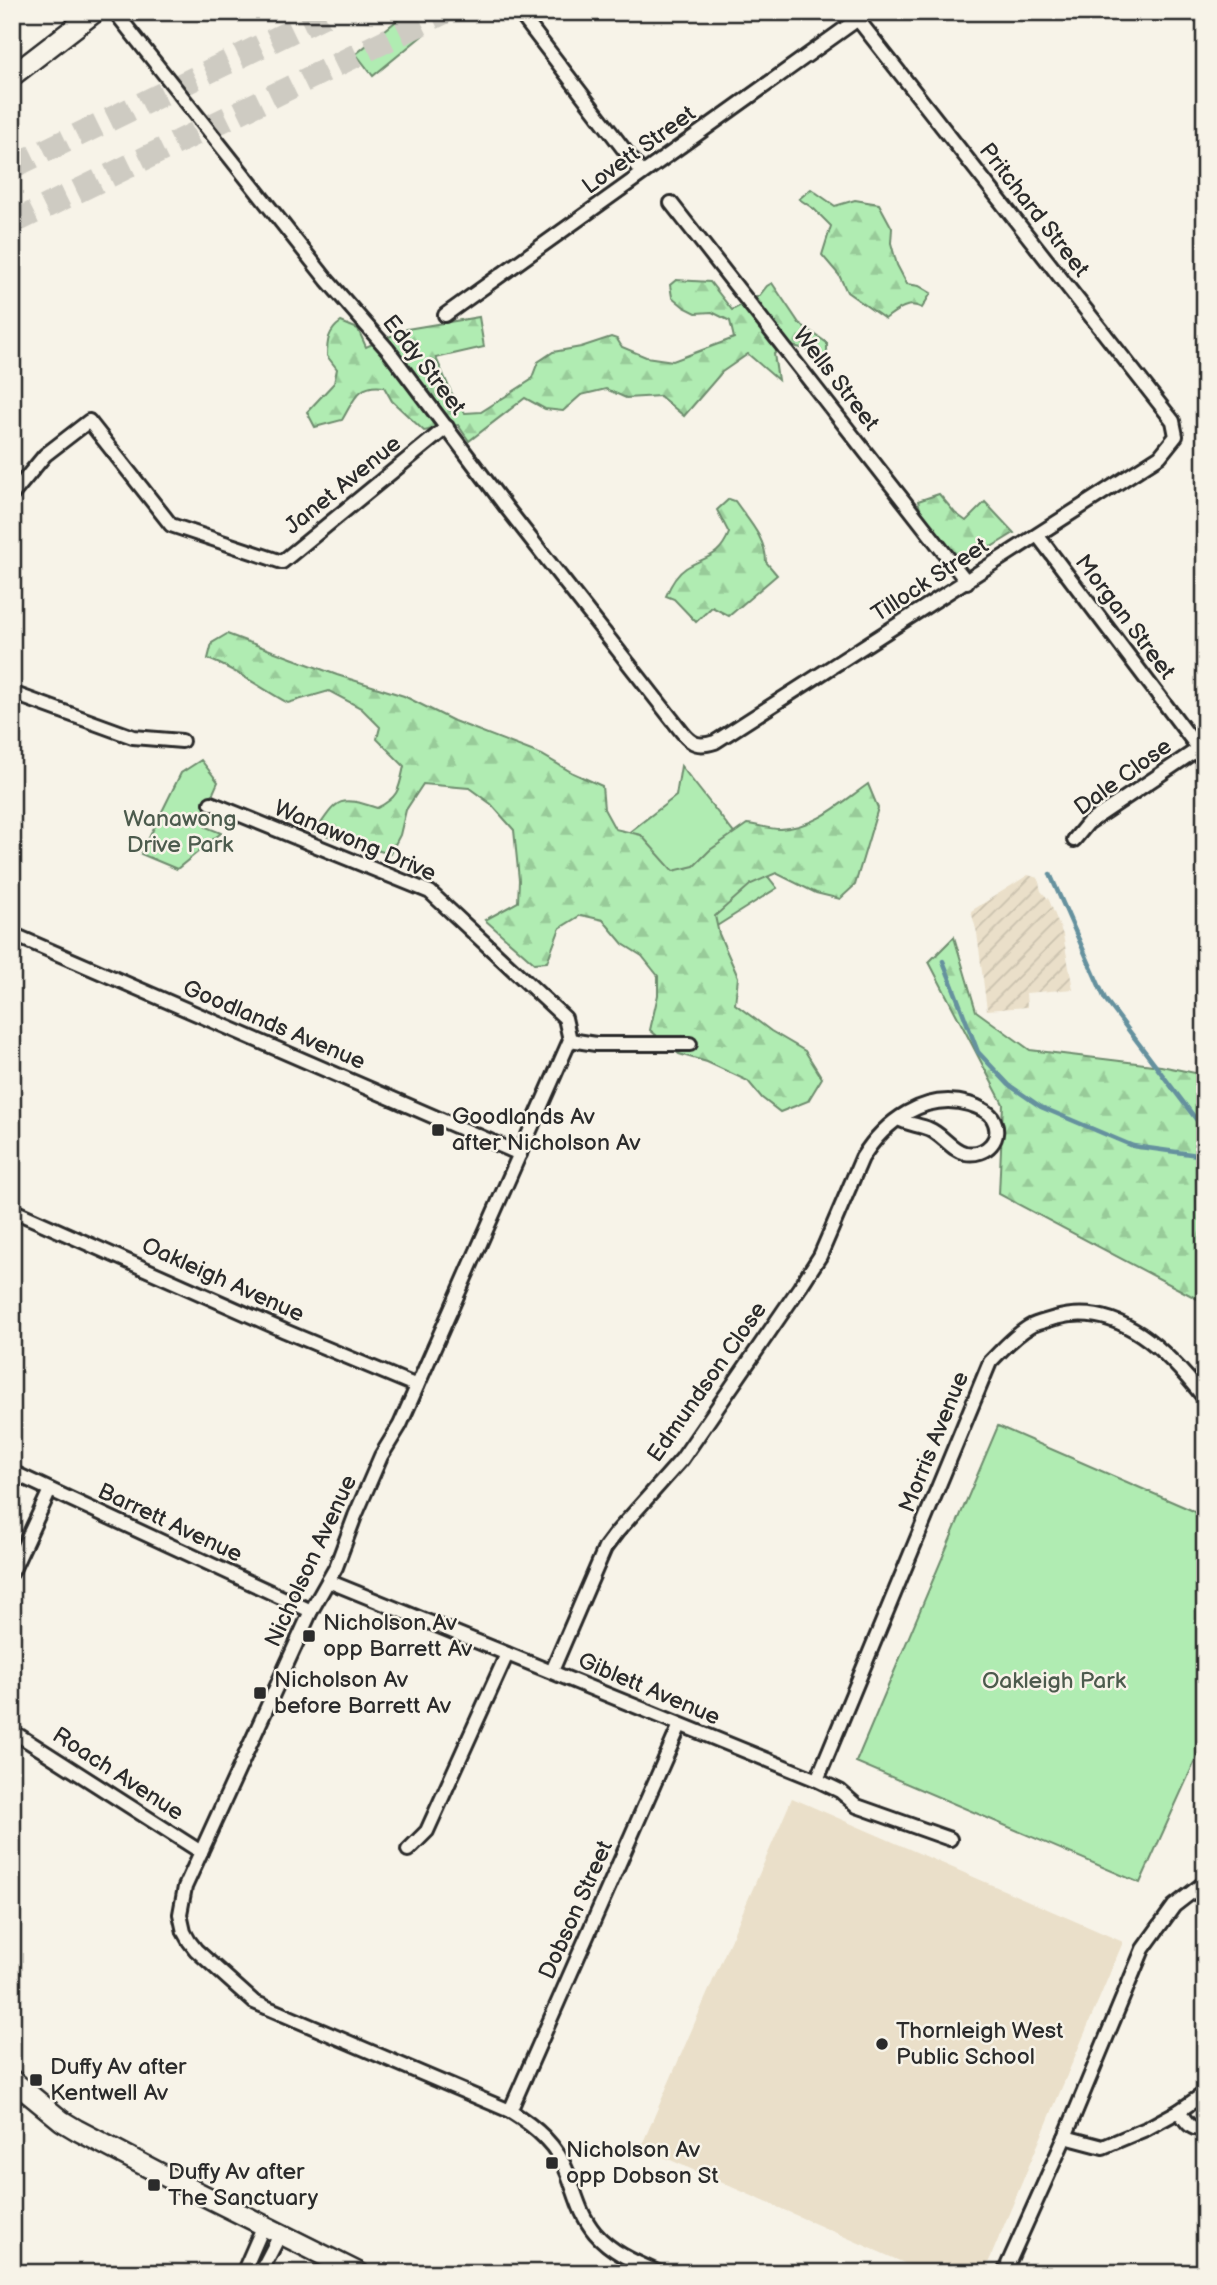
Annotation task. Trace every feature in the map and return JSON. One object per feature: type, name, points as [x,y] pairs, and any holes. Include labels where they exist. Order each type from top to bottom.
[{"type":"main road","points":[[12,76],[94,12]]},
{"type":"main road","points":[[12,2080],[77,2130],[359,2273]]},
{"type":"street","name":"Eddy Street","points":[[115,12],[327,280],[388,350],[506,507],[682,732],[691,743],[698,745]]},
{"type":"street","points":[[519,12],[642,173]]},
{"type":"street","name":"Lovett Street","points":[[445,315],[855,16]]},
{"type":"street","name":"Pritchard Street","points":[[855,16],[1173,421],[1176,436]]},
{"type":"street","name":"Wells Street","points":[[671,203],[967,582]]},
{"type":"street","name":"Janet Avenue","points":[[12,495],[45,455],[89,421],[171,525],[282,562],[447,427]]},
{"type":"street","name":"Tillock Street","points":[[698,745],[715,742],[967,582],[1160,456],[1176,436]]},
{"type":"street","name":"Morgan Street","points":[[1038,536],[1201,753]]},
{"type":"street","points":[[12,693],[133,737],[182,741]]},
{"type":"street","name":"Dale Close","points":[[1074,840],[1088,823],[1201,753]]},
{"type":"street","name":"Wanawong Drive","points":[[211,803],[430,892],[565,1018],[570,1040]]},
{"type":"street","name":"Goodlands Avenue","points":[[12,934],[520,1154]]},
{"type":"street","points":[[570,1040],[596,1044],[690,1044]]},
{"type":"street","name":"Nicholson Avenue","points":[[570,1040],[400,1426],[381,1456],[337,1567],[311,1611],[201,1852],[183,1897],[180,1914],[184,1932],[196,1950],[245,1995],[270,2011],[510,2111],[532,2125],[556,2151],[568,2172],[581,2211],[596,2235],[624,2256],[660,2273]]},
{"type":"street","name":"Edmundson Close","points":[[552,1671],[605,1548],[682,1459],[820,1256],[871,1143],[906,1111],[918,1106],[958,1100],[977,1106],[992,1116],[996,1132],[990,1148],[979,1154],[961,1152],[931,1130],[898,1119]]},
{"type":"street","name":"Oakleigh Avenue","points":[[12,1210],[285,1331],[417,1386]]},
{"type":"street","name":"Morris Avenue","points":[[817,1780],[990,1362],[1011,1340],[1032,1325],[1065,1315],[1095,1314],[1143,1334],[1180,1367],[1205,1399]]},
{"type":"street","name":"Barrett Avenue","points":[[12,1472],[311,1611]]},
{"type":"street","points":[[12,1572],[50,1490]]},
{"type":"street","name":"Giblett Avenue","points":[[328,1581],[817,1780],[840,1791],[857,1806],[950,1839]]},
{"type":"street","points":[[408,1850],[427,1831],[507,1654]]},
{"type":"street","name":"Dobson Street","points":[[510,2111],[680,1726]]},
{"type":"street","name":"Roach Avenue","points":[[12,1731],[201,1852]]},
{"type":"street","points":[[1004,2273],[1065,2137],[1143,1949],[1174,1906],[1205,1882]]},
{"type":"street","points":[[1065,2137],[1103,2147],[1146,2129],[1204,2095]]},
{"type":"street","points":[[1179,2111],[1190,2126],[1205,2129]]},
{"type":"street","points":[[243,2273],[272,2229]]},
{"type":"street","points":[[260,2273],[272,2229]]},
{"type":"shaded area","points":[[1028,875],[1038,878],[1041,891],[1049,900],[1063,935],[1073,989],[1026,993],[1027,1007],[987,1010],[977,933],[971,911]]},
{"type":"shaded area","name":"Thornleigh West Public School","points":[[792,1798],[1123,1942],[984,2273],[927,2273],[641,2147]]},
{"type":"green space","points":[[406,13],[423,35],[373,76],[356,54]]},
{"type":"green space","points":[[811,189],[835,206],[855,200],[879,204],[892,228],[891,243],[897,265],[907,284],[919,286],[931,293],[922,308],[907,306],[885,319],[847,292],[839,275],[822,255],[831,226],[799,199]]},
{"type":"green space","points":[[676,280],[710,282],[732,310],[759,296],[772,283],[799,323],[827,343],[827,358],[799,347],[780,349],[774,354],[778,380],[748,354],[722,372],[684,416],[660,396],[626,398],[606,389],[581,395],[563,411],[545,409],[525,398],[469,441],[458,425],[424,431],[392,401],[384,387],[375,386],[362,390],[342,420],[315,427],[307,412],[334,383],[337,369],[327,356],[327,346],[331,333],[341,322],[358,329],[366,347],[407,329],[479,317],[484,347],[436,358],[451,392],[465,413],[481,412],[531,380],[538,362],[553,352],[581,347],[611,337],[617,339],[622,347],[646,357],[673,361],[734,338],[730,321],[712,312],[696,313],[672,297],[670,285]]},
{"type":"green space","points":[[939,494],[955,513],[966,521],[985,502],[1014,533],[970,560],[958,559],[921,513],[918,501]]},
{"type":"green space","points":[[729,499],[735,501],[755,530],[763,545],[766,562],[777,575],[729,616],[712,607],[696,622],[674,599],[666,596],[674,580],[683,571],[716,552],[725,541],[729,533],[717,510]]},
{"type":"green space","points":[[227,634],[337,675],[404,696],[454,721],[542,755],[602,786],[604,809],[615,829],[641,835],[673,871],[694,866],[710,850],[747,824],[780,829],[793,828],[827,813],[868,784],[878,808],[855,885],[840,899],[816,893],[776,873],[751,884],[715,916],[719,934],[738,977],[735,1004],[771,1031],[805,1051],[822,1078],[808,1101],[780,1112],[762,1098],[748,1081],[707,1062],[679,1054],[650,1030],[658,995],[658,976],[642,956],[623,944],[603,920],[581,915],[560,928],[547,962],[534,963],[485,920],[518,902],[519,880],[514,830],[491,804],[469,788],[423,784],[406,810],[400,835],[390,854],[315,832],[334,806],[340,803],[354,802],[377,808],[390,800],[399,786],[404,766],[377,739],[380,727],[361,708],[329,691],[288,703],[208,659],[212,643]]},
{"type":"green space","name":"Wanawong Drive Park","points":[[201,760],[218,782],[202,818],[206,827],[221,833],[177,869],[141,854],[181,773]]},
{"type":"green space","points":[[681,766],[777,888],[701,936],[627,834],[676,796]]},
{"type":"green space","points":[[954,937],[976,1011],[1030,1050],[1161,1066],[1205,1075],[1205,1303],[999,1194],[1003,1104],[929,962]]},
{"type":"green space","name":"Oakleigh Park","points":[[998,1426],[1205,1516],[1205,1739],[1140,1883],[856,1762]]},
{"type":"waterway","points":[[1050,874],[1105,999],[1205,1131]]},
{"type":"waterway","points":[[943,961],[978,1052],[1009,1085],[1041,1107],[1133,1146],[1205,1156]]},
{"type":"tunnel","points":[[12,167],[331,12]]},
{"type":"tunnel","points":[[12,223],[445,12]]},
{"type":"place","name":"Goodlands Av after Nicholson Av","points":[[438,1130]]},
{"type":"place","name":"Nicholson Av opp Barrett Av","points":[[309,1636]]},
{"type":"place","name":"Nicholson Av before Barrett Av","points":[[260,1693]]},
{"type":"place","name":"Thornleigh West Public School","points":[[882,2044]]},
{"type":"place","name":"Duffy Av after Kentwell Av","points":[[36,2080]]},
{"type":"place","name":"Nicholson Av opp Dobson St","points":[[552,2163]]},
{"type":"place","name":"Duffy Av after The Sanctuary","points":[[154,2185]]}]
